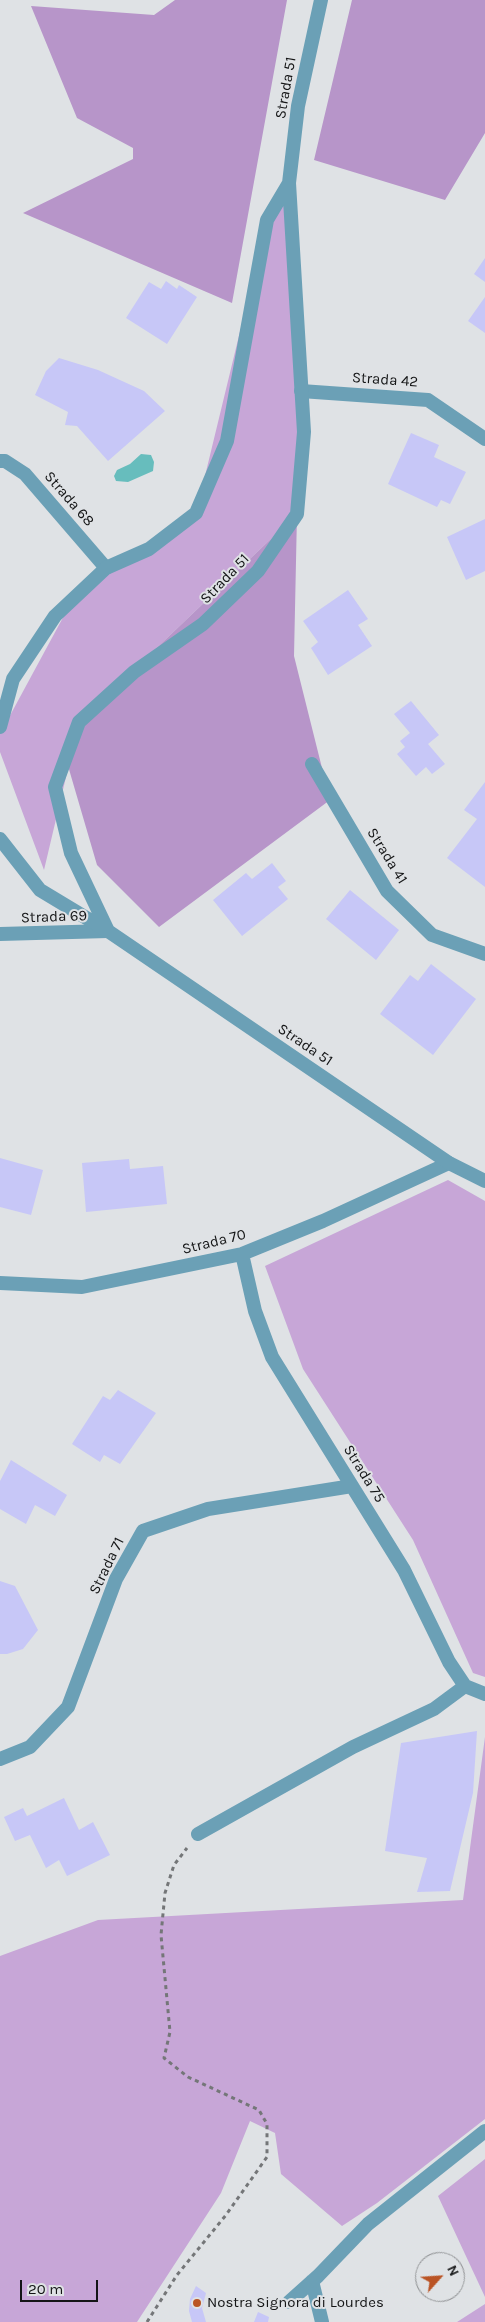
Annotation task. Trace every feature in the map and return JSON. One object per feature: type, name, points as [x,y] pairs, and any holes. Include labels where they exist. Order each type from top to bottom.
[{"type":"street","name":"Strada 51","points":[[108,931],[71,853],[56,786],[79,722],[134,672],[203,624],[258,571],[297,514],[304,432],[289,183],[298,106],[321,0]]},
{"type":"street","name":"Strada 51","points":[[0,728],[13,679],[56,616],[106,568],[148,549],[196,513],[228,441],[266,220],[289,183]]},
{"type":"street","name":"Strada 42","points":[[301,390],[428,400],[485,439]]},
{"type":"street","name":"Strada 68","points":[[0,461],[5,461],[25,474],[106,568]]},
{"type":"street","name":"Strada 41","points":[[312,764],[387,891],[432,935],[485,954]]},
{"type":"street","name":"Strada 51","points":[[0,839],[40,890],[108,931],[449,1163],[485,1181]]},
{"type":"street","name":"Strada 69","points":[[0,934],[108,931]]},
{"type":"street","name":"Strada 70","points":[[0,1283],[82,1287],[242,1254],[323,1222],[449,1163]]},
{"type":"street","name":"Strada 75","points":[[242,1254],[255,1311],[272,1357],[404,1570],[449,1662],[465,1686]]},
{"type":"street","name":"Strada 71","points":[[0,1759],[30,1747],[68,1707],[116,1579],[143,1530],[208,1508],[352,1486]]},
{"type":"street","points":[[198,1834],[354,1747],[434,1708],[465,1686],[485,1694]]},
{"type":"street","points":[[289,2302],[368,2224],[485,2131]]},
{"type":"street","points":[[312,2281],[322,2322]]},
{"type":"path","points":[[147,2322],[177,2275],[226,2215],[267,2158],[268,2124],[260,2110],[188,2077],[164,2058],[170,2032],[161,1935],[165,1893],[174,1865],[198,1834]]},
{"type":"shaded area","points":[[175,0],[287,0],[232,303],[23,213],[133,159],[133,148],[77,118],[31,6],[154,15]]},
{"type":"shaded area","points":[[352,0],[485,0],[485,133],[445,200],[314,160]]},
{"type":"shaded area","points":[[289,183],[301,391],[297,514],[79,722],[44,870],[0,752],[0,734],[73,599],[196,513],[267,220]]},
{"type":"shaded area","points":[[297,514],[294,656],[330,800],[159,927],[97,865],[66,759],[79,722]]},
{"type":"shaded area","points":[[448,1180],[485,1201],[485,1677],[473,1673],[413,1540],[303,1369],[265,1266]]},
{"type":"shaded area","points":[[485,1737],[485,2119],[377,2203],[342,2226],[281,2174],[275,2133],[250,2121],[221,2193],[137,2322],[0,2322],[0,1956],[98,1920],[463,1900]]},
{"type":"shaded area","points":[[485,2159],[485,2297],[465,2252],[438,2196]]},
{"type":"shaded area","points":[[485,2304],[485,2322],[457,2322]]},
{"type":"water","points":[[141,454],[151,455],[154,462],[153,471],[128,482],[116,481],[114,476],[117,470],[130,464]]},
{"type":"building","points":[[485,258],[485,282],[474,274]]},
{"type":"building","points":[[166,281],[177,289],[179,285],[197,297],[167,344],[126,318],[149,282],[161,289]]},
{"type":"building","points":[[485,297],[485,333],[468,321]]},
{"type":"building","points":[[59,358],[98,370],[144,391],[165,411],[108,461],[77,426],[65,425],[68,412],[35,395],[46,371]]},
{"type":"building","points":[[411,433],[439,445],[434,457],[466,472],[450,504],[441,500],[437,507],[388,484]]},
{"type":"building","points":[[485,519],[485,571],[466,580],[447,537]]},
{"type":"building","points":[[348,590],[368,619],[358,625],[372,646],[328,675],[311,648],[318,642],[303,621]]},
{"type":"building","points":[[411,701],[439,735],[428,744],[445,764],[432,774],[426,767],[416,776],[397,754],[405,747],[400,741],[410,733],[394,714]]},
{"type":"building","points":[[485,782],[485,887],[447,858],[477,819],[464,810]]},
{"type":"building","points":[[272,863],[286,881],[278,887],[288,899],[242,936],[213,900],[246,873],[252,879]]},
{"type":"building","points":[[350,890],[399,930],[376,960],[326,919]]},
{"type":"building","points":[[431,964],[476,999],[433,1055],[380,1014],[410,975],[418,981]]},
{"type":"building","points":[[0,1158],[43,1170],[31,1215],[0,1207]]},
{"type":"building","points":[[129,1159],[130,1169],[163,1166],[167,1204],[86,1212],[82,1163]]},
{"type":"building","points":[[118,1390],[156,1413],[120,1464],[104,1455],[100,1462],[72,1444],[103,1396],[110,1400]]},
{"type":"building","points":[[11,1460],[67,1495],[55,1516],[35,1505],[26,1524],[0,1509],[0,1481]]},
{"type":"building","points":[[0,1581],[15,1586],[38,1630],[23,1649],[7,1654],[0,1654]]},
{"type":"building","points":[[477,1731],[473,1793],[450,1891],[417,1892],[427,1858],[385,1851],[401,1743]]},
{"type":"building","points":[[64,1798],[79,1830],[93,1822],[110,1855],[67,1876],[59,1860],[46,1868],[30,1835],[15,1841],[4,1817],[23,1808],[27,1816]]},
{"type":"building","name":"Nostra Signora di Lourdes","points":[[196,2286],[206,2293],[202,2308],[206,2322],[192,2322],[189,2311],[190,2299]]},
{"type":"building","name":"Nostra Signora di Lourdes","points":[[258,2312],[269,2317],[268,2322],[254,2322]]},
{"type":"place","name":"Nostra Signora di Lourdes","points":[[197,2303]]}]
